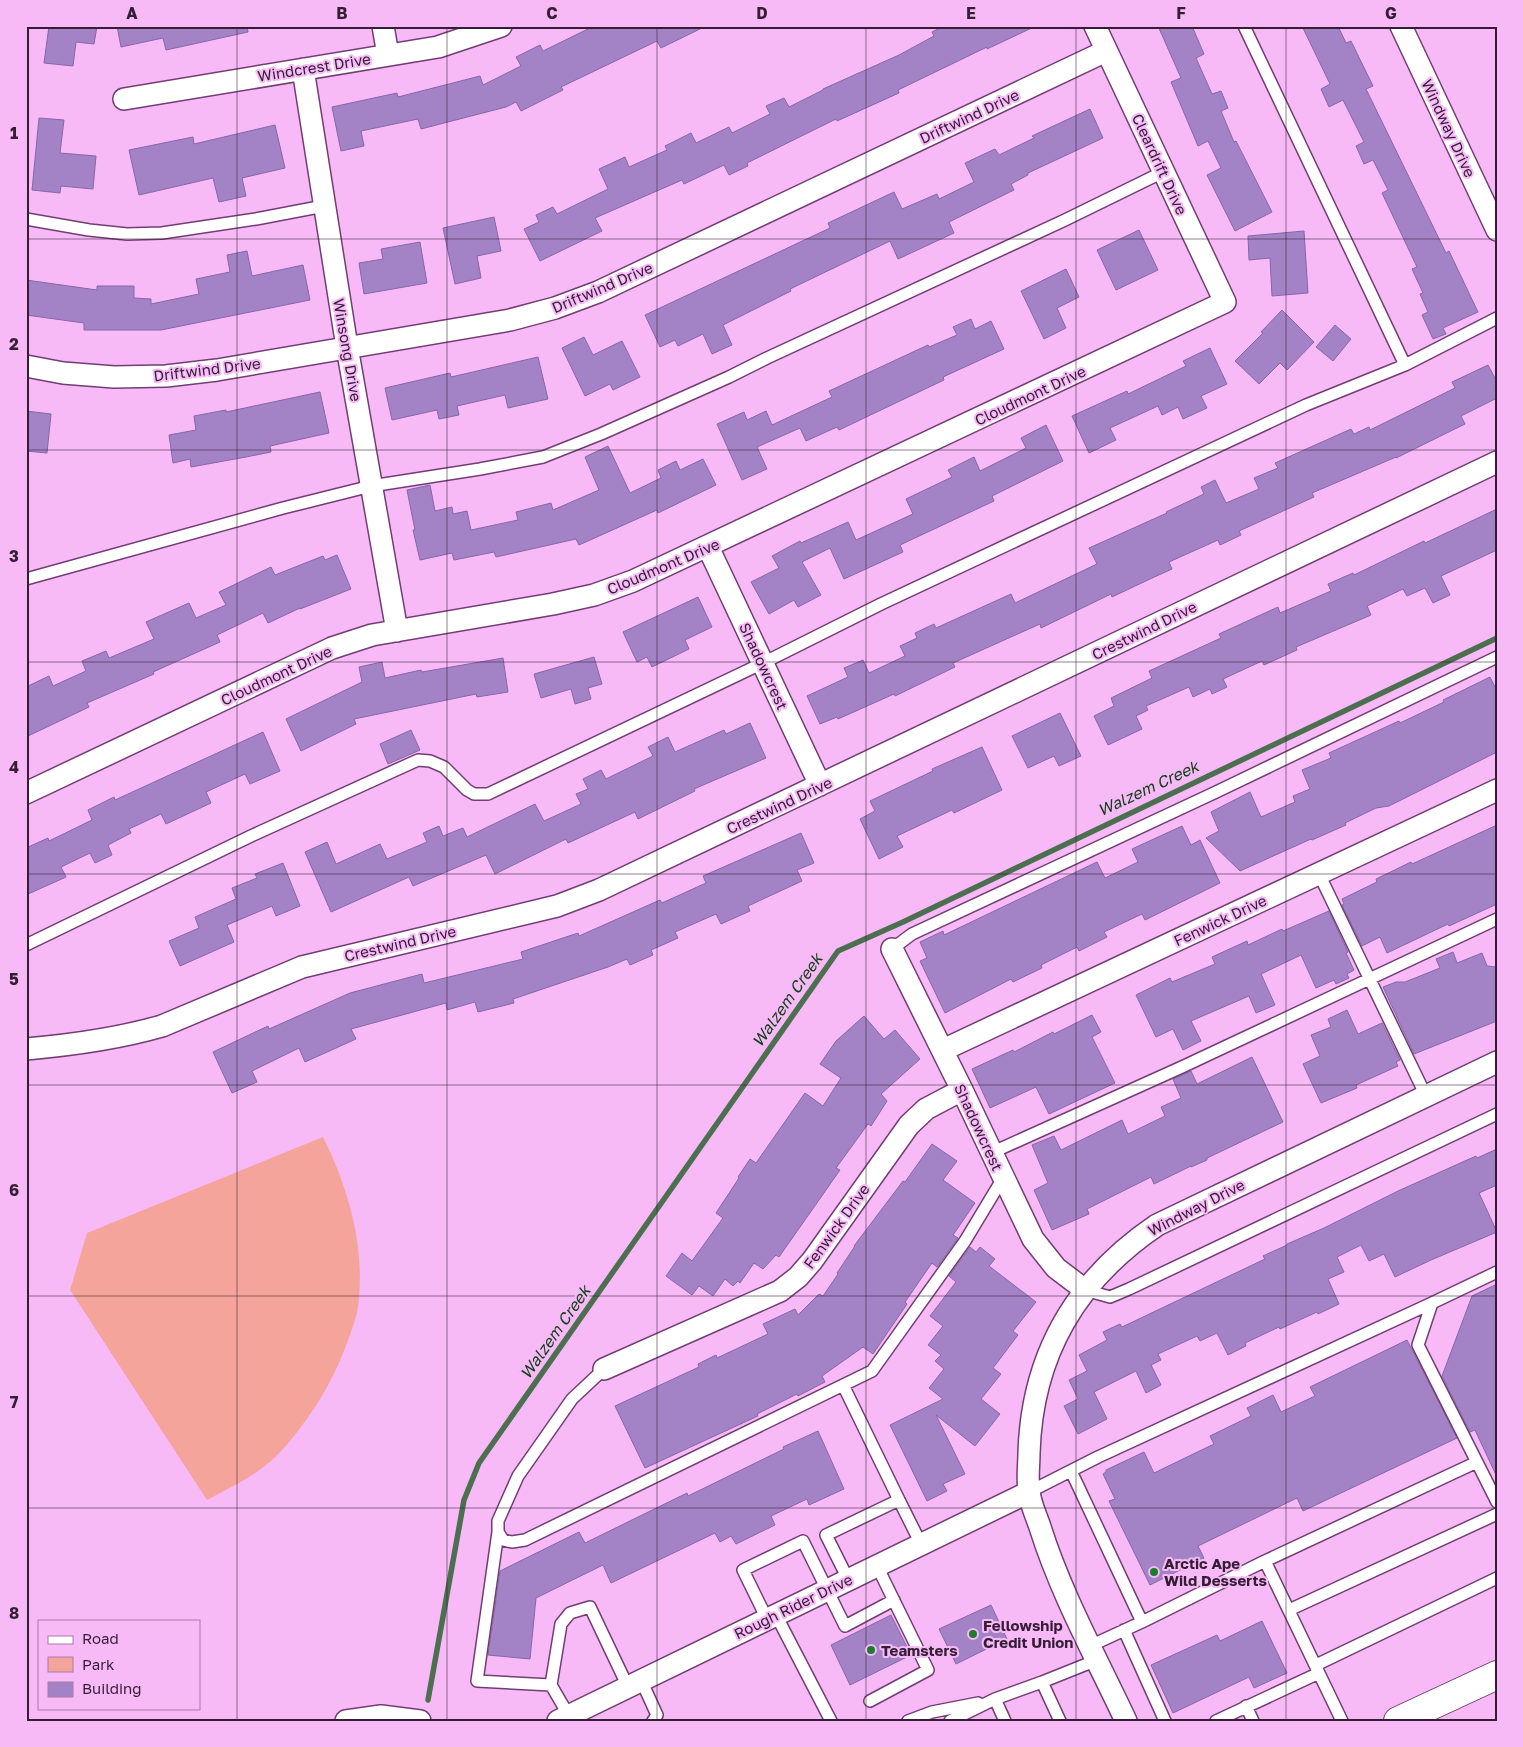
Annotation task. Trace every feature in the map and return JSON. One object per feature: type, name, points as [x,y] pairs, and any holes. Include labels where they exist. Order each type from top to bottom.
[{"type":"main road","points":[[1398,1721],[1497,1675]]},
{"type":"street","points":[[384,26],[388,55]]},
{"type":"street","name":"Windcrest Drive","points":[[124,99],[438,47],[501,26]]},
{"type":"street","name":"Cleardrift Drive","points":[[1095,26],[1225,302]]},
{"type":"street","name":"Windway Drive","points":[[1402,26],[1497,230]]},
{"type":"street","name":"Driftwind Drive","points":[[26,366],[114,377],[166,376],[217,370],[510,320],[554,308],[598,292],[1106,51]]},
{"type":"street","name":"Winsong Drive","points":[[303,69],[347,347],[397,631]]},
{"type":"street","name":"Cloudmont Drive","points":[[26,793],[332,648],[372,635],[553,604],[594,595],[633,582],[1225,302]]},
{"type":"street","name":"Crestwind Drive","points":[[26,1049],[88,1042],[144,1031],[162,1026],[302,967],[557,906],[599,890],[1497,462]]},
{"type":"street","name":"Shadowcrest","points":[[708,547],[820,785]]},
{"type":"street","name":"Fenwick Drive","points":[[943,1050],[1497,790]]},
{"type":"street","name":"Shadowcrest","points":[[892,949],[943,1050],[1033,1239],[1056,1268],[1085,1290]]},
{"type":"street","name":"Windway Drive","points":[[1126,1721],[1050,1558],[1028,1492],[1033,1403],[1040,1376],[1062,1325],[1085,1290],[1113,1258],[1134,1240],[1157,1225],[1497,1062]]},
{"type":"street","name":"Fenwick Drive","points":[[604,1369],[780,1291],[798,1277],[812,1261],[909,1125],[926,1110],[962,1090]]},
{"type":"street","name":"Rough Rider Drive","points":[[564,1718],[1028,1492]]},
{"type":"street","points":[[346,1721],[397,1718],[420,1721]]},
{"type":"lane","points":[[1244,26],[1405,365]]},
{"type":"lane","points":[[26,578],[282,508],[372,486],[543,457],[601,434],[1031,236],[1163,172]]},
{"type":"lane","points":[[26,219],[89,230],[127,234],[162,233],[256,219],[324,206]]},
{"type":"lane","points":[[26,945],[141,891],[251,836],[418,760],[430,760],[444,767],[467,790],[474,794],[488,794],[763,663],[881,604],[1306,405],[1405,365],[1497,318]]},
{"type":"lane","points":[[892,949],[912,934],[1301,752],[1497,657]]},
{"type":"lane","points":[[1319,874],[1426,1096]]},
{"type":"lane","points":[[992,1153],[1182,1067],[1497,919]]},
{"type":"lane","points":[[1085,1290],[1110,1297],[1129,1289],[1497,1114]]},
{"type":"lane","points":[[498,1532],[503,1540],[512,1542],[525,1540],[872,1371],[965,1241],[1003,1178]]},
{"type":"lane","points":[[1028,1492],[1497,1272]]},
{"type":"lane","points":[[1432,1303],[1418,1345],[1497,1502]]},
{"type":"lane","points":[[551,1685],[477,1681],[498,1521],[518,1476],[572,1399],[604,1369]]},
{"type":"lane","points":[[842,1385],[921,1544]]},
{"type":"lane","points":[[950,1721],[994,1700],[1042,1682],[1093,1653],[1124,1630],[1265,1561],[1477,1462]]},
{"type":"lane","points":[[1071,1471],[1142,1622]]},
{"type":"lane","points":[[848,1579],[826,1535],[899,1500]]},
{"type":"lane","points":[[1289,1610],[1497,1514]]},
{"type":"lane","points":[[831,1721],[743,1570],[803,1541],[845,1626],[894,1600]]},
{"type":"lane","points":[[1265,1561],[1342,1721]]},
{"type":"lane","points":[[870,1701],[928,1670],[877,1566]]},
{"type":"lane","points":[[1216,1721],[1497,1578]]},
{"type":"lane","points":[[564,1718],[551,1685],[562,1624],[570,1613],[590,1607],[635,1684],[657,1715],[653,1721]]},
{"type":"lane","points":[[1124,1630],[1165,1721]]},
{"type":"lane","points":[[1042,1682],[1060,1721]]},
{"type":"lane","points":[[908,1721],[932,1712],[994,1700]]},
{"type":"lane","points":[[994,1700],[1005,1721]]},
{"type":"lane","points":[[1246,1706],[1253,1721]]},
{"type":"green space","points":[[323,1137],[341,1179],[354,1223],[358,1245],[360,1290],[357,1313],[350,1335],[331,1379],[317,1404],[294,1436],[260,1470],[207,1500],[70,1290],[87,1233]]},
{"type":"building","points":[[49,26],[97,26],[94,44],[76,42],[73,66],[44,63]]},
{"type":"building","points":[[117,26],[247,26],[248,32],[166,50],[163,38],[121,47]]},
{"type":"building","points":[[594,26],[706,26],[661,48],[657,41],[561,87],[563,90],[521,111],[516,102],[506,107],[421,129],[418,119],[361,131],[364,146],[341,151],[332,107],[397,93],[398,97],[480,76],[483,85],[521,66],[516,57],[540,45],[543,51]]},
{"type":"building","points":[[944,26],[1036,26],[987,49],[987,47],[898,90],[899,93],[837,121],[836,119],[747,163],[748,166],[729,175],[724,165],[684,184],[682,180],[595,218],[602,231],[540,261],[524,229],[539,222],[536,215],[553,207],[557,214],[608,189],[599,169],[625,157],[629,167],[667,150],[665,146],[691,133],[696,143],[729,127],[732,133],[770,114],[766,106],[784,98],[789,107],[823,89],[899,55],[934,36],[932,32]]},
{"type":"building","points":[[1158,26],[1192,26],[1204,54],[1196,58],[1212,94],[1221,91],[1228,108],[1221,111],[1234,142],[1236,141],[1272,212],[1235,231],[1207,175],[1221,168],[1208,141],[1198,146],[1171,82],[1181,78]]},
{"type":"building","points":[[1302,26],[1338,26],[1346,43],[1351,41],[1373,86],[1366,89],[1446,253],[1449,251],[1478,312],[1443,328],[1446,334],[1433,339],[1422,315],[1428,312],[1420,294],[1423,293],[1412,269],[1417,267],[1382,193],[1388,190],[1373,160],[1364,164],[1356,146],[1364,142],[1343,100],[1329,107],[1321,89],[1330,84]]},
{"type":"building","points":[[1090,109],[1103,138],[1028,173],[1028,175],[1011,184],[1014,190],[949,222],[954,233],[898,259],[890,241],[790,289],[791,291],[723,325],[732,345],[712,354],[703,334],[678,346],[675,340],[660,347],[645,315],[830,228],[828,223],[894,192],[902,209],[937,194],[939,199],[974,182],[965,163],[995,149],[999,155],[1034,138],[1032,136]]},
{"type":"building","points":[[39,118],[64,120],[60,153],[96,156],[93,189],[61,186],[60,193],[32,190]]},
{"type":"building","points":[[275,125],[285,168],[242,178],[246,196],[219,202],[213,178],[139,195],[129,150],[193,137],[194,144]]},
{"type":"building","points":[[494,217],[501,251],[477,256],[481,278],[455,284],[443,228]]},
{"type":"building","points":[[1139,230],[1158,270],[1116,290],[1097,250]]},
{"type":"building","points":[[1304,231],[1308,293],[1272,296],[1270,258],[1249,260],[1248,236]]},
{"type":"building","points":[[420,242],[427,283],[364,294],[359,263],[383,259],[381,249]]},
{"type":"building","points":[[247,251],[252,276],[303,265],[310,300],[161,330],[84,330],[84,323],[26,315],[26,280],[97,290],[97,286],[134,286],[134,298],[151,299],[151,304],[199,294],[196,279],[230,272],[227,255]]},
{"type":"building","points":[[1066,269],[1079,297],[1057,308],[1066,328],[1044,339],[1021,291]]},
{"type":"building","points":[[1282,310],[1314,342],[1287,370],[1280,363],[1259,384],[1235,361],[1263,333],[1261,332]]},
{"type":"building","points":[[971,319],[975,329],[991,321],[1004,349],[943,377],[944,380],[839,430],[837,427],[806,441],[800,428],[757,447],[767,469],[742,480],[717,424],[744,412],[747,420],[766,411],[772,425],[832,397],[829,391],[928,345],[929,347],[957,335],[953,327]]},
{"type":"building","points":[[1335,325],[1351,339],[1333,361],[1316,347]]},
{"type":"building","points":[[584,337],[593,355],[622,341],[640,377],[613,390],[610,384],[585,396],[562,348]]},
{"type":"building","points":[[1210,348],[1227,384],[1201,396],[1207,408],[1183,419],[1178,407],[1162,415],[1158,406],[1110,428],[1116,440],[1089,453],[1072,416],[1127,391],[1128,394],[1186,366],[1183,361]]},
{"type":"building","points":[[538,357],[548,399],[508,408],[505,395],[457,406],[459,415],[439,419],[437,410],[392,420],[385,388],[450,373],[451,377]]},
{"type":"building","points":[[1488,365],[1497,382],[1497,398],[1461,416],[1465,424],[1396,458],[1312,493],[1314,497],[1239,531],[1241,535],[1220,545],[1218,540],[1169,562],[1172,569],[1112,597],[1111,594],[1041,628],[1040,624],[953,663],[955,667],[895,696],[894,694],[838,719],[837,717],[820,724],[807,696],[848,677],[844,668],[863,660],[869,673],[905,656],[900,646],[917,638],[915,633],[934,624],[936,628],[1011,594],[1015,603],[1097,564],[1089,548],[1204,494],[1201,487],[1215,480],[1226,503],[1259,489],[1254,478],[1278,468],[1275,463],[1351,429],[1354,434],[1369,427],[1370,430],[1455,388],[1452,382]]},
{"type":"building","points":[[320,392],[329,433],[270,446],[271,452],[246,457],[191,467],[190,459],[173,463],[169,435],[196,430],[194,416],[226,410],[226,412]]},
{"type":"building","points":[[26,411],[51,414],[47,453],[26,451]]},
{"type":"building","points":[[1046,425],[1063,461],[992,496],[994,501],[900,545],[903,552],[844,579],[830,548],[802,562],[821,595],[798,607],[794,600],[769,614],[751,582],[779,568],[772,556],[800,541],[801,543],[848,522],[856,540],[913,514],[906,499],[952,477],[948,470],[974,457],[980,471],[1026,448],[1021,438]]},
{"type":"building","points":[[608,446],[630,493],[661,478],[658,470],[676,461],[680,470],[703,459],[716,485],[658,513],[657,510],[579,545],[576,539],[496,557],[494,552],[454,560],[452,553],[420,560],[407,490],[430,485],[435,511],[452,507],[453,514],[467,511],[471,530],[518,520],[516,512],[551,503],[553,510],[599,490],[585,457]]},
{"type":"building","points":[[1497,509],[1497,550],[1441,576],[1450,595],[1433,603],[1425,588],[1407,596],[1403,589],[1367,606],[1371,615],[1296,647],[1297,650],[1264,665],[1262,661],[1223,679],[1227,687],[1212,694],[1210,689],[1193,697],[1189,687],[1146,706],[1148,710],[1136,716],[1142,729],[1108,745],[1094,716],[1114,706],[1111,698],[1152,678],[1149,671],[1221,638],[1219,634],[1278,607],[1280,613],[1331,591],[1328,584],[1353,573],[1354,575],[1424,541],[1425,543]]},
{"type":"building","points":[[337,555],[351,589],[300,608],[268,623],[263,613],[217,635],[220,642],[153,672],[154,674],[87,703],[89,707],[26,737],[26,687],[49,676],[53,686],[86,671],[82,661],[106,651],[109,658],[154,639],[146,622],[189,603],[196,618],[226,605],[219,592],[271,567],[275,575],[323,556],[325,560]]},
{"type":"building","points":[[698,597],[712,627],[685,640],[689,649],[652,667],[647,657],[637,662],[623,632]]},
{"type":"building","points":[[594,657],[602,684],[588,688],[591,699],[575,704],[571,689],[541,698],[534,674]]},
{"type":"building","points":[[503,658],[508,692],[477,697],[476,694],[354,719],[356,724],[301,751],[286,719],[362,682],[359,667],[382,662],[385,678],[421,670],[422,672]]},
{"type":"building","points":[[1490,677],[1497,691],[1497,752],[1389,806],[1376,808],[1345,823],[1346,825],[1240,871],[1206,838],[1219,831],[1211,812],[1250,792],[1261,817],[1295,802],[1293,796],[1310,789],[1302,770],[1331,758],[1329,753],[1399,721],[1400,723]]},
{"type":"building","points":[[1060,713],[1081,756],[1059,766],[1054,756],[1028,768],[1012,736]]},
{"type":"building","points":[[750,723],[766,758],[694,789],[695,791],[638,819],[635,812],[568,843],[566,839],[495,874],[486,855],[413,886],[409,877],[331,912],[305,852],[327,842],[336,864],[380,844],[387,859],[427,842],[423,833],[439,826],[443,836],[463,828],[467,837],[535,804],[544,821],[581,804],[576,794],[588,789],[583,779],[601,770],[606,779],[653,756],[648,747],[668,737],[675,752],[724,730],[726,734]]},
{"type":"building","points":[[411,730],[420,750],[388,764],[380,744]]},
{"type":"building","points":[[263,732],[280,771],[250,784],[245,774],[206,792],[211,803],[166,824],[161,814],[129,829],[131,833],[108,845],[112,855],[95,863],[90,853],[61,867],[66,877],[26,895],[26,848],[48,838],[49,841],[92,820],[88,810],[114,797],[115,800]]},
{"type":"building","points":[[982,747],[1002,790],[954,813],[952,810],[897,836],[903,847],[879,859],[860,819],[875,811],[870,801],[933,771],[932,769]]},
{"type":"building","points":[[1497,825],[1497,904],[1449,926],[1448,924],[1387,953],[1380,937],[1362,946],[1342,905],[1344,904],[1342,899],[1377,882],[1376,879],[1411,862],[1412,864]]},
{"type":"building","points":[[1182,826],[1191,845],[1200,840],[1220,883],[1145,920],[1142,914],[1104,932],[1107,937],[1079,951],[1077,947],[1041,965],[1042,968],[1013,982],[1011,979],[945,1013],[920,961],[927,958],[920,942],[943,931],[944,935],[1097,862],[1105,878],[1138,862],[1132,849]]},
{"type":"building","points":[[801,833],[814,863],[797,870],[802,881],[748,906],[750,911],[721,924],[716,914],[675,932],[678,938],[651,950],[653,955],[630,965],[627,959],[513,999],[514,1003],[478,1012],[475,1002],[447,1010],[446,1003],[351,1029],[356,1039],[305,1062],[299,1048],[252,1071],[257,1082],[232,1093],[213,1052],[268,1026],[269,1029],[350,993],[422,974],[424,983],[523,959],[521,952],[578,933],[579,936],[660,900],[662,903],[706,883],[703,876]]},
{"type":"building","points":[[283,863],[300,906],[276,916],[272,906],[227,925],[234,942],[180,966],[169,941],[199,928],[195,917],[236,899],[232,888],[257,878],[255,874]]},
{"type":"building","points":[[1329,911],[1354,970],[1347,974],[1349,978],[1336,984],[1334,980],[1316,988],[1301,955],[1261,974],[1275,1005],[1256,1013],[1249,996],[1191,1021],[1201,1041],[1183,1050],[1173,1029],[1156,1037],[1136,995],[1170,978],[1172,982],[1215,964],[1212,957],[1247,941],[1248,945],[1282,929],[1283,931]]},
{"type":"building","points":[[1453,952],[1457,963],[1482,953],[1487,966],[1497,967],[1497,1021],[1414,1054],[1383,987],[1396,982],[1405,982],[1440,968],[1436,959]]},
{"type":"building","points":[[1347,1010],[1358,1034],[1382,1023],[1400,1060],[1396,1062],[1398,1066],[1356,1085],[1357,1088],[1321,1103],[1303,1064],[1320,1056],[1311,1035],[1331,1027],[1328,1019]]},
{"type":"building","points":[[1092,1015],[1101,1032],[1092,1037],[1115,1083],[1049,1114],[1036,1087],[990,1108],[972,1069],[1013,1050],[1014,1052],[1053,1032],[1054,1034]]},
{"type":"building","points":[[864,1016],[884,1039],[895,1030],[920,1059],[881,1094],[887,1101],[871,1126],[868,1124],[836,1168],[840,1170],[779,1257],[776,1255],[763,1269],[754,1263],[740,1283],[738,1281],[733,1286],[725,1279],[713,1296],[699,1286],[692,1295],[666,1276],[682,1253],[692,1261],[723,1218],[716,1213],[750,1159],[756,1163],[805,1093],[823,1106],[841,1078],[820,1064],[836,1041]]},
{"type":"building","points":[[1252,1057],[1283,1122],[1154,1184],[1151,1177],[1087,1209],[1089,1214],[1052,1230],[1034,1190],[1048,1183],[1032,1145],[1054,1136],[1061,1150],[1122,1120],[1128,1134],[1165,1116],[1161,1107],[1181,1098],[1173,1079],[1191,1071],[1197,1084]]},
{"type":"building","points":[[932,1144],[957,1161],[943,1180],[975,1203],[953,1235],[958,1238],[937,1267],[932,1263],[873,1354],[863,1347],[822,1376],[825,1382],[757,1414],[758,1416],[645,1468],[615,1406],[699,1367],[698,1364],[716,1355],[717,1358],[768,1334],[763,1324],[795,1309],[798,1315],[819,1294],[823,1296],[854,1246],[903,1181],[905,1182]]},
{"type":"building","points":[[1497,1149],[1497,1185],[1479,1193],[1497,1232],[1395,1277],[1384,1254],[1369,1261],[1361,1245],[1337,1257],[1344,1272],[1328,1279],[1339,1304],[1280,1329],[1279,1327],[1245,1343],[1246,1346],[1228,1355],[1217,1333],[1200,1341],[1197,1336],[1158,1354],[1161,1360],[1151,1365],[1161,1385],[1146,1393],[1136,1371],[1094,1392],[1107,1419],[1078,1434],[1064,1406],[1078,1399],[1069,1380],[1087,1371],[1079,1355],[1107,1340],[1103,1332],[1120,1324],[1122,1327],[1265,1259],[1263,1256],[1398,1191],[1476,1156],[1477,1158]]},
{"type":"building","points":[[970,1247],[976,1252],[980,1247],[995,1259],[989,1266],[1036,1302],[1013,1331],[1018,1335],[993,1368],[1001,1374],[981,1399],[1000,1414],[975,1446],[936,1415],[965,1474],[943,1484],[947,1491],[927,1501],[890,1425],[943,1399],[929,1388],[944,1369],[935,1361],[941,1355],[928,1345],[943,1326],[930,1316],[956,1282],[949,1276]]},
{"type":"building","points":[[1497,1284],[1497,1477],[1475,1430],[1470,1432],[1442,1376],[1472,1296]]},
{"type":"building","points":[[1407,1340],[1457,1438],[1303,1511],[1297,1498],[1198,1546],[1204,1558],[1150,1585],[1109,1501],[1115,1499],[1103,1474],[1106,1470],[1144,1452],[1154,1473],[1214,1444],[1210,1436],[1251,1416],[1247,1408],[1273,1395],[1281,1412],[1315,1396],[1310,1387]]},
{"type":"building","points":[[818,1431],[844,1489],[809,1505],[807,1499],[771,1516],[775,1525],[736,1544],[731,1536],[720,1542],[715,1533],[611,1583],[603,1565],[536,1598],[530,1659],[488,1655],[500,1571],[579,1532],[585,1543],[687,1493],[688,1496]]},
{"type":"building","name":"Fellowship Credit Union","points":[[991,1605],[1007,1639],[956,1664],[939,1629]]},
{"type":"building","name":"Teamsters","points":[[891,1615],[911,1655],[850,1685],[831,1645]]},
{"type":"building","points":[[1262,1621],[1287,1673],[1254,1688],[1249,1677],[1173,1713],[1151,1665],[1217,1635],[1220,1641]]},
{"type":"waterway","name":"Walzem Creek","points":[[428,1700],[464,1500],[479,1463],[838,951],[903,922],[1497,638]]},
{"type":"place","name":"Arctic Ape Wild Desserts","points":[[1154,1572]]},
{"type":"place","name":"Fellowship Credit Union","points":[[973,1634]]},
{"type":"place","name":"Teamsters","points":[[871,1650]]}]
